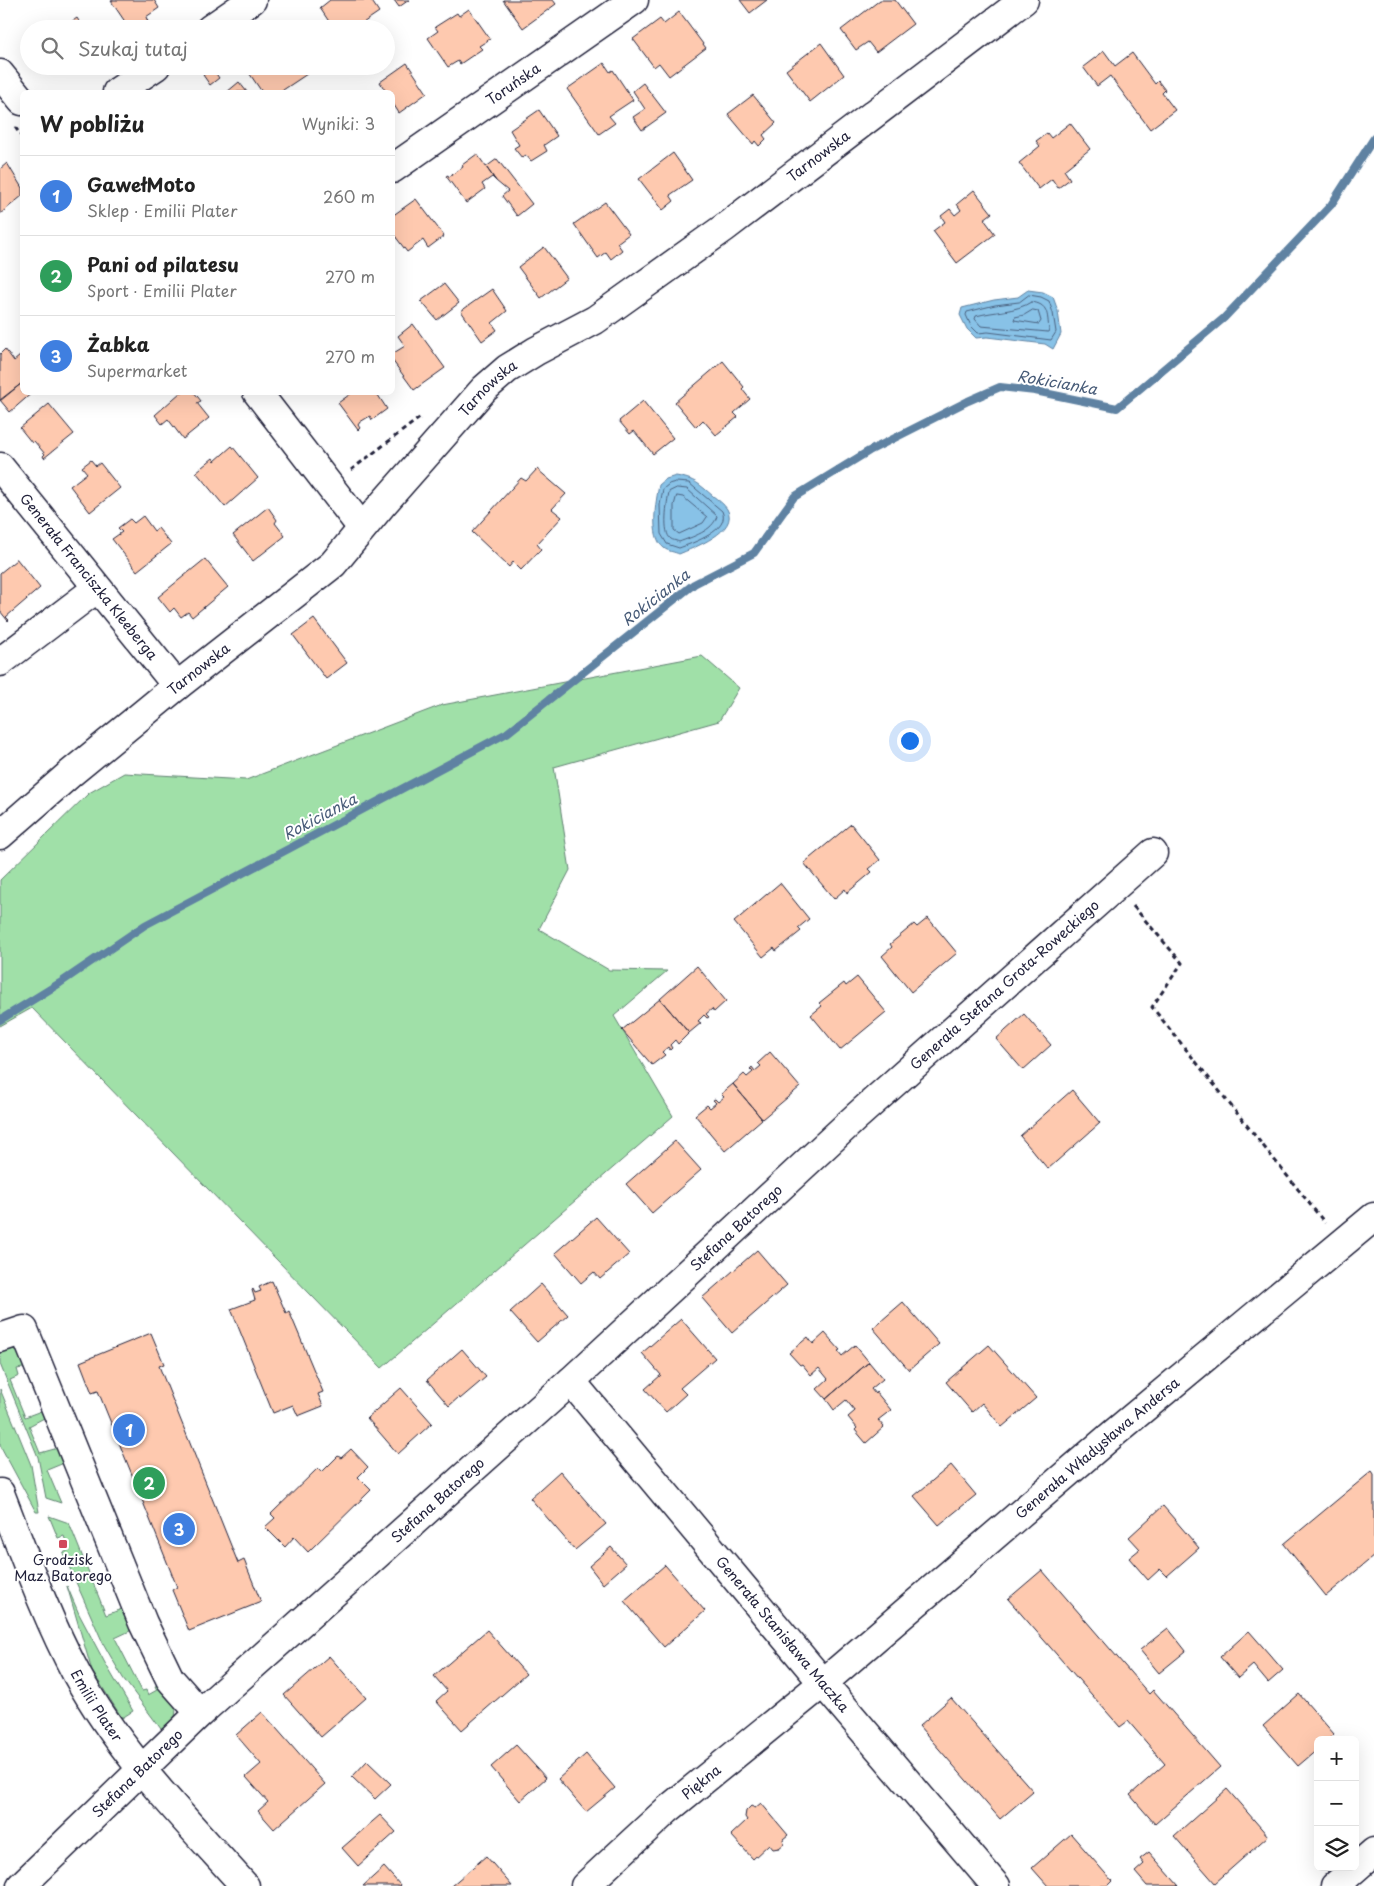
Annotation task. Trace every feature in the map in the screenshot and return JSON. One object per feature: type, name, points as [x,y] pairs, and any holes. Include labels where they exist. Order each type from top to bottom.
[{"type":"street","points":[[223,20],[252,0]]},
{"type":"street","name":"Toruńska","points":[[395,167],[634,0]]},
{"type":"street","name":"Tarnowska","points":[[0,835],[70,773],[176,686],[333,564],[362,528],[484,389],[507,370],[596,320],[724,228],[1024,0]]},
{"type":"street","points":[[0,74],[20,99]]},
{"type":"street","points":[[120,90],[142,75]]},
{"type":"street","points":[[259,395],[362,528]]},
{"type":"street","name":"Generała Franciszka Kleeberga","points":[[0,468],[176,686]]},
{"type":"street","points":[[0,662],[96,589]]},
{"type":"street","name":"Generała Stefana Grota-Roweckiego","points":[[856,1117],[1153,853]]},
{"type":"street","name":"Stefana Batorego","points":[[21,1886],[200,1713],[571,1381],[856,1117]]},
{"type":"street","name":"Generała Władysława Andersa","points":[[823,1683],[1113,1434],[1374,1217]]},
{"type":"street","points":[[0,1338],[24,1330],[143,1623],[170,1679],[200,1713]]},
{"type":"street","name":"Generała Stanisława Maczka","points":[[571,1381],[823,1683],[996,1886]]},
{"type":"street","name":"Emilii Plater","points":[[0,1493],[55,1632],[78,1677],[107,1723],[143,1770],[245,1886]]},
{"type":"street","name":"Piękna","points":[[585,1886],[667,1810],[823,1683]]},
{"type":"street","points":[[1335,1886],[1374,1852]]},
{"type":"path","points":[[1116,886],[1182,963],[1152,1007],[1342,1243]]},
{"type":"green space","points":[[702,656],[739,688],[719,721],[554,767],[570,870],[539,929],[609,970],[667,971],[614,1016],[673,1116],[382,1368],[32,1008],[0,1026],[0,880],[89,793],[124,773],[246,780],[442,705]]},
{"type":"green space","points":[[12,1348],[18,1350],[27,1372],[23,1368],[17,1369],[19,1376],[10,1380],[25,1417],[41,1411],[46,1417],[29,1426],[40,1453],[58,1448],[64,1463],[47,1470],[61,1503],[46,1498],[38,1457],[0,1364],[0,1350]]},
{"type":"green space","points":[[0,1389],[31,1465],[39,1512],[36,1512],[0,1445]]},
{"type":"green space","points":[[49,1516],[69,1523],[106,1615],[122,1609],[126,1610],[132,1630],[115,1638],[142,1691],[146,1690],[148,1695],[157,1690],[155,1686],[159,1685],[173,1704],[176,1713],[164,1733],[123,1678],[103,1643],[63,1553],[69,1550],[64,1536],[58,1538]]},
{"type":"green space","points":[[67,1586],[79,1614],[133,1711],[122,1718],[92,1671]]},
{"type":"water","points":[[1028,290],[1043,292],[1053,297],[1058,311],[1061,334],[1053,349],[1045,344],[987,337],[976,338],[967,329],[960,315],[962,308],[994,300],[1018,297]]},
{"type":"water","points":[[676,476],[692,480],[700,485],[724,505],[729,517],[727,524],[713,538],[679,554],[667,550],[659,543],[655,527],[655,509],[659,485],[666,479]]},
{"type":"building","points":[[154,0],[159,8],[146,17],[147,20],[124,20],[111,1]]},
{"type":"building","points":[[330,0],[371,0],[379,12],[367,20],[328,20],[320,8]]},
{"type":"building","points":[[394,0],[409,0],[399,7]]},
{"type":"building","points":[[503,0],[553,0],[556,4],[523,28]]},
{"type":"building","points":[[740,0],[767,0],[750,13]]},
{"type":"building","points":[[880,0],[895,0],[913,24],[876,52],[868,42],[856,50],[841,30]]},
{"type":"building","points":[[469,9],[490,39],[479,46],[482,49],[460,64],[458,61],[448,67],[428,38],[438,31],[435,27],[457,13],[459,16]]},
{"type":"building","points":[[679,12],[706,48],[669,76],[659,63],[654,67],[633,39],[660,19],[664,24]]},
{"type":"building","points":[[821,43],[844,75],[810,102],[786,70]]},
{"type":"building","points":[[1104,51],[1115,66],[1132,53],[1155,84],[1158,81],[1165,90],[1162,93],[1175,110],[1150,129],[1110,76],[1097,86],[1083,67]]},
{"type":"building","points":[[407,63],[427,93],[399,113],[395,107],[395,90],[385,90],[380,82],[390,75],[395,75],[395,71]]},
{"type":"building","points":[[604,63],[610,72],[613,70],[633,100],[609,116],[615,123],[599,134],[567,89]]},
{"type":"building","points":[[203,75],[217,75],[219,78],[210,85]]},
{"type":"building","points":[[250,75],[306,75],[283,90],[261,90]]},
{"type":"building","points":[[239,82],[245,90],[229,90]]},
{"type":"building","points":[[643,83],[666,113],[642,130],[633,117],[645,109],[633,91]]},
{"type":"building","points":[[753,95],[776,123],[763,135],[766,139],[759,146],[755,141],[753,144],[728,114]]},
{"type":"building","points":[[539,110],[557,136],[544,145],[547,151],[531,161],[526,155],[522,158],[514,148],[519,145],[510,130]]},
{"type":"building","points":[[1070,123],[1090,149],[1064,170],[1070,179],[1058,188],[1052,179],[1039,189],[1019,163],[1040,146],[1036,141],[1047,133],[1051,138]]},
{"type":"building","points":[[673,153],[692,180],[670,195],[674,201],[663,210],[639,179]]},
{"type":"building","points":[[477,154],[496,181],[492,177],[482,184],[485,189],[466,203],[446,176],[448,175],[449,177]]},
{"type":"building","points":[[497,159],[532,204],[517,216],[502,196],[508,191],[496,181],[486,167]]},
{"type":"building","points":[[7,163],[20,185],[20,198],[0,214],[0,169]]},
{"type":"building","points":[[974,190],[992,213],[984,219],[995,234],[957,263],[933,231],[945,222],[941,216],[950,209],[955,215],[961,210],[957,204]]},
{"type":"building","points":[[416,199],[444,236],[428,248],[423,240],[407,252],[395,236],[395,214]]},
{"type":"building","points":[[605,202],[629,234],[617,243],[622,250],[611,259],[606,252],[598,258],[574,224]]},
{"type":"building","points":[[544,247],[567,278],[541,298],[518,267]]},
{"type":"building","points":[[444,284],[459,303],[437,320],[421,301]]},
{"type":"building","points":[[492,289],[507,311],[492,323],[497,330],[482,341],[461,311]]},
{"type":"building","points":[[413,324],[445,368],[414,390],[395,364],[395,352],[405,346],[398,336]]},
{"type":"building","points":[[5,349],[14,361],[20,356],[20,385],[0,401],[0,354]]},
{"type":"building","points":[[723,361],[744,387],[742,389],[750,399],[734,413],[738,417],[716,435],[703,420],[696,427],[675,402]]},
{"type":"building","points":[[20,385],[20,395],[30,395],[10,412],[0,400]]},
{"type":"building","points":[[178,395],[196,395],[201,401],[197,403],[209,418],[183,439],[168,419],[162,424],[155,415]]},
{"type":"building","points":[[349,395],[378,395],[387,409],[372,420],[370,416],[360,422],[358,430],[338,403]]},
{"type":"building","points":[[643,401],[673,438],[653,454],[634,431],[630,434],[619,421]]},
{"type":"building","points":[[49,404],[74,434],[44,458],[45,454],[34,441],[32,443],[20,428]]},
{"type":"building","points":[[232,446],[258,478],[225,507],[196,472],[213,458],[215,461]]},
{"type":"building","points":[[91,460],[96,466],[100,463],[120,488],[90,512],[70,486],[87,473],[82,467]]},
{"type":"building","points":[[537,469],[566,494],[552,509],[562,517],[537,544],[541,549],[521,570],[513,562],[509,567],[472,532],[521,478],[526,481]]},
{"type":"building","points":[[268,507],[277,520],[275,523],[285,536],[253,561],[233,535]]},
{"type":"building","points":[[143,516],[154,531],[158,528],[171,544],[137,571],[112,539],[122,532],[118,528],[130,519],[134,523]]},
{"type":"building","points":[[16,558],[40,588],[6,617],[8,621],[0,611],[0,573]]},
{"type":"building","points":[[205,559],[228,587],[192,617],[188,612],[181,617],[174,608],[170,612],[158,597]]},
{"type":"building","points":[[314,619],[347,663],[326,679],[293,635]]},
{"type":"building","points":[[851,824],[880,860],[869,869],[872,872],[847,893],[845,889],[834,899],[804,863]]},
{"type":"building","points":[[780,883],[809,919],[798,928],[801,931],[776,951],[774,948],[763,957],[734,922]]},
{"type":"building","points":[[928,918],[957,953],[911,992],[882,956],[892,947],[890,944],[914,924],[917,927]]},
{"type":"building","points":[[697,966],[726,1001],[714,1012],[712,1009],[706,1014],[709,1017],[707,1018],[704,1015],[698,1021],[701,1023],[689,1033],[660,999]]},
{"type":"building","points":[[857,977],[886,1012],[840,1050],[811,1015],[822,1006],[819,1003],[844,983],[846,986]]},
{"type":"building","points":[[660,999],[689,1033],[678,1044],[675,1040],[670,1045],[672,1048],[670,1050],[668,1047],[662,1052],[665,1055],[652,1065],[622,1030]]},
{"type":"building","points":[[1024,1014],[1051,1045],[1023,1070],[996,1039]]},
{"type":"building","points":[[770,1052],[800,1087],[762,1119],[733,1084],[744,1074],[747,1077],[753,1072],[750,1069],[752,1067],[755,1071],[761,1066],[758,1063]]},
{"type":"building","points":[[733,1084],[762,1119],[725,1151],[695,1115],[707,1105],[710,1108],[716,1103],[713,1100],[715,1099],[718,1102],[724,1097],[721,1094]]},
{"type":"building","points":[[1072,1090],[1100,1123],[1048,1169],[1020,1136]]},
{"type":"building","points":[[675,1141],[701,1170],[652,1213],[626,1184]]},
{"type":"building","points":[[596,1217],[629,1254],[600,1279],[594,1272],[581,1283],[555,1253]]},
{"type":"building","points":[[757,1250],[787,1285],[732,1333],[702,1298]]},
{"type":"building","points":[[272,1281],[286,1313],[289,1311],[323,1392],[318,1394],[323,1406],[298,1416],[293,1405],[273,1413],[231,1309],[255,1300],[252,1290],[255,1293],[261,1291],[259,1287]]},
{"type":"building","points":[[541,1284],[568,1315],[537,1342],[510,1312]]},
{"type":"building","points":[[903,1302],[939,1344],[909,1370],[873,1328]]},
{"type":"building","points":[[681,1319],[715,1358],[680,1388],[686,1394],[666,1412],[645,1389],[661,1375],[642,1353]]},
{"type":"building","points":[[151,1333],[164,1364],[159,1366],[238,1563],[244,1560],[261,1602],[189,1631],[172,1590],[177,1587],[137,1487],[98,1391],[92,1393],[80,1362]]},
{"type":"building","points":[[825,1333],[840,1350],[838,1351],[842,1356],[855,1345],[869,1362],[826,1399],[817,1389],[828,1379],[819,1368],[811,1375],[789,1353],[808,1337],[813,1344]]},
{"type":"building","points":[[989,1345],[1036,1398],[1002,1427],[982,1403],[972,1412],[946,1382]]},
{"type":"building","points":[[462,1349],[486,1377],[449,1406],[427,1380]]},
{"type":"building","points":[[869,1362],[883,1379],[871,1389],[875,1394],[876,1392],[891,1410],[878,1420],[884,1427],[866,1443],[855,1430],[857,1428],[848,1417],[855,1411],[846,1400],[834,1410],[826,1399]]},
{"type":"building","points":[[401,1388],[432,1423],[398,1454],[367,1418]]},
{"type":"building","points":[[351,1449],[368,1467],[358,1477],[371,1490],[308,1552],[294,1537],[285,1547],[265,1527],[275,1518],[271,1514],[318,1468],[322,1472],[338,1456],[341,1458]]},
{"type":"building","points":[[951,1465],[976,1495],[939,1525],[914,1496]]},
{"type":"building","points":[[560,1471],[606,1524],[575,1550],[530,1498]]},
{"type":"building","points":[[1372,1471],[1374,1474],[1374,1556],[1326,1596],[1284,1544]]},
{"type":"building","points":[[1163,1506],[1199,1548],[1167,1576],[1160,1569],[1148,1580],[1129,1558],[1140,1549],[1129,1537]]},
{"type":"building","points":[[611,1547],[626,1564],[603,1584],[589,1566]]},
{"type":"building","points":[[665,1565],[705,1611],[664,1647],[624,1601]]},
{"type":"building","points":[[1042,1570],[1149,1694],[1153,1690],[1220,1767],[1155,1824],[1130,1795],[1165,1764],[1128,1721],[1120,1727],[1008,1599]]},
{"type":"building","points":[[1168,1628],[1186,1651],[1159,1673],[1140,1650]]},
{"type":"building","points":[[487,1630],[526,1674],[462,1730],[436,1701],[447,1691],[434,1676]]},
{"type":"building","points":[[1249,1631],[1283,1670],[1268,1683],[1253,1665],[1238,1678],[1220,1657]]},
{"type":"building","points":[[329,1656],[366,1698],[321,1737],[284,1695]]},
{"type":"building","points":[[1299,1694],[1334,1734],[1332,1736],[1314,1736],[1314,1752],[1298,1766],[1263,1726]]},
{"type":"building","points":[[951,1698],[1033,1791],[1000,1819],[919,1726]]},
{"type":"building","points":[[262,1712],[325,1784],[274,1829],[258,1811],[268,1802],[246,1777],[261,1764],[236,1735]]},
{"type":"building","points":[[516,1745],[546,1778],[520,1801],[491,1767]]},
{"type":"building","points":[[586,1754],[615,1788],[586,1812],[558,1779]]},
{"type":"building","points":[[367,1761],[391,1784],[375,1799],[352,1777]]},
{"type":"building","points":[[1227,1789],[1268,1836],[1215,1883],[1174,1836]]},
{"type":"building","points":[[761,1803],[788,1835],[783,1839],[784,1844],[779,1848],[773,1849],[769,1844],[753,1859],[731,1835],[747,1820],[745,1817],[746,1811],[751,1806],[755,1808]]},
{"type":"building","points":[[380,1815],[396,1832],[358,1866],[342,1848]]},
{"type":"building","points":[[1071,1834],[1112,1881],[1107,1886],[1048,1886],[1032,1868]]},
{"type":"building","points":[[1149,1852],[1179,1886],[1147,1886],[1135,1872],[1144,1864],[1140,1859]]},
{"type":"building","points":[[486,1856],[512,1886],[451,1886]]},
{"type":"building","points":[[384,1867],[401,1886],[363,1886]]},
{"type":"waterway","name":"Rokicianka","points":[[0,1020],[60,983],[145,925],[507,733],[694,584],[754,553],[794,497],[869,451],[1000,387],[1035,391],[1117,408],[1224,318],[1331,205],[1374,138]]},
{"type":"place","name":"GawełMoto","points":[[129,1430]]},
{"type":"place","name":"Pani od pilatesu","points":[[149,1483]]},
{"type":"place","name":"Żabka","points":[[179,1529]]},
{"type":"place","name":"Grodzisk Maz. Batorego","points":[[63,1544]]}]
